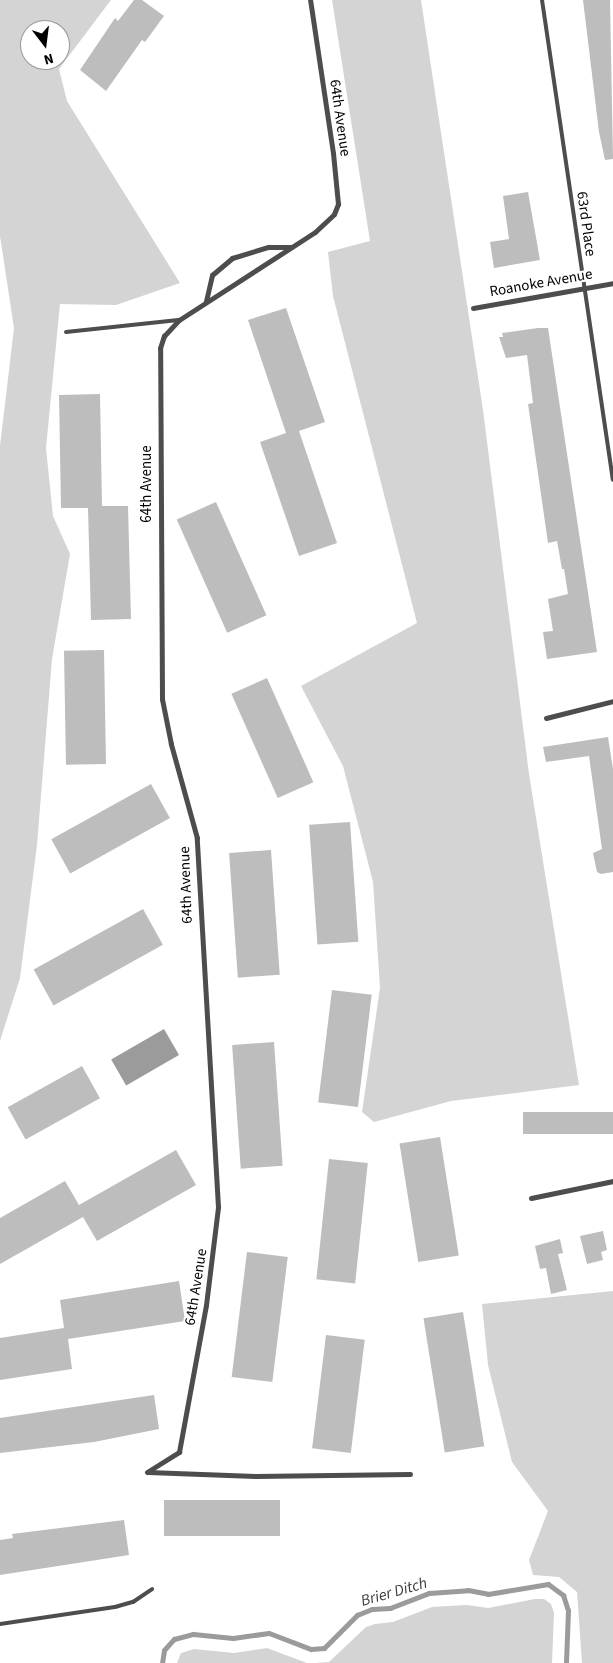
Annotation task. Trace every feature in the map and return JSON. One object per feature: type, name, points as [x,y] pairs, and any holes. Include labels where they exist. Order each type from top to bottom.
[{"type":"street","name":"64th Avenue","points":[[310,0],[338,204],[329,222],[179,320],[164,336],[160,348],[162,695],[171,744],[197,838],[218,1207],[203,1324],[179,1452],[147,1472],[255,1476],[410,1474]]},
{"type":"street","points":[[206,302],[212,276],[232,258],[268,247],[291,247]]},
{"type":"street","name":"Roanoke Avenue","points":[[473,308],[613,283]]},
{"type":"street","points":[[546,718],[613,701]]},
{"type":"street","points":[[531,1198],[613,1181]]},
{"type":"lane","name":"63rd Place","points":[[542,0],[613,480]]},
{"type":"lane","points":[[66,332],[179,320]]},
{"type":"lane","points":[[0,1624],[115,1607],[133,1602],[152,1589]]},
{"type":"shaded area","points":[[0,0],[111,0],[70,54],[70,20],[20,20],[20,70],[59,70],[67,101],[180,283],[116,305],[60,304],[46,448],[53,516],[70,554],[52,659],[37,845],[20,978],[0,1041],[0,446],[14,328],[0,236]]},
{"type":"shaded area","points":[[332,0],[421,0],[483,410],[529,774],[579,1085],[451,1101],[374,1122],[362,1112],[380,988],[373,882],[343,766],[301,686],[417,623],[333,296],[328,252],[370,241]]},
{"type":"shaded area","points":[[164,1029],[179,1055],[126,1085],[111,1060]]},
{"type":"shaded area","points":[[613,1291],[613,1663],[582,1663],[577,1592],[559,1577],[533,1575],[529,1560],[548,1511],[512,1462],[488,1365],[482,1304]]},
{"type":"shaded area","points":[[544,1599],[551,1604],[554,1613],[552,1663],[315,1663],[329,1662],[366,1627],[393,1622],[432,1607],[467,1605],[488,1608]]},
{"type":"shaded area","points":[[267,1648],[307,1663],[177,1663],[181,1653],[194,1649],[234,1653]]},
{"type":"building","points":[[134,0],[142,0],[164,16],[145,42],[142,40],[106,91],[80,70],[115,18],[118,21]]},
{"type":"building","points":[[583,0],[610,0],[613,159],[605,160],[599,132]]},
{"type":"building","points":[[528,192],[540,260],[494,268],[490,242],[509,239],[503,196]]},
{"type":"building","points":[[286,308],[325,422],[299,431],[337,543],[299,556],[260,442],[286,433],[248,320]]},
{"type":"building","points":[[548,328],[597,652],[547,659],[543,632],[553,631],[548,599],[568,594],[557,541],[548,543],[528,404],[533,403],[527,355],[506,358],[499,337],[503,337],[502,333]]},
{"type":"building","points":[[100,394],[102,506],[128,506],[131,619],[91,620],[88,508],[61,508],[59,395]]},
{"type":"building","points":[[216,502],[266,615],[227,633],[177,519]]},
{"type":"building","points":[[104,650],[106,764],[66,765],[64,651]]},
{"type":"building","points":[[267,678],[313,782],[278,798],[231,694]]},
{"type":"building","points":[[608,737],[613,769],[613,872],[601,874],[597,872],[593,853],[602,849],[589,756],[546,762],[543,747]]},
{"type":"building","points":[[151,784],[170,818],[70,873],[51,839]]},
{"type":"building","points":[[350,822],[358,942],[317,945],[309,825]]},
{"type":"building","points":[[271,850],[280,975],[238,978],[229,853]]},
{"type":"building","points":[[143,909],[163,945],[54,1005],[34,970]]},
{"type":"building","points":[[332,990],[372,995],[358,1107],[318,1102]]},
{"type":"building","points":[[274,1042],[283,1166],[241,1169],[232,1045]]},
{"type":"building","points":[[82,1066],[100,1098],[26,1140],[8,1107]]},
{"type":"building","points":[[523,1112],[613,1112],[613,1134],[523,1134]]},
{"type":"building","points":[[440,1137],[459,1256],[418,1262],[400,1143]]},
{"type":"building","points":[[176,1150],[196,1185],[97,1241],[83,1217],[0,1264],[0,1218],[65,1181],[79,1205]]},
{"type":"building","points":[[329,1159],[368,1163],[355,1283],[316,1279]]},
{"type":"building","points":[[603,1231],[607,1250],[601,1252],[603,1260],[587,1264],[580,1236]]},
{"type":"building","points":[[560,1239],[563,1253],[558,1254],[567,1290],[551,1294],[546,1268],[540,1269],[535,1246]]},
{"type":"building","points":[[247,1252],[288,1257],[272,1382],[232,1377]]},
{"type":"building","points":[[179,1281],[185,1321],[68,1339],[72,1369],[0,1380],[0,1338],[64,1328],[60,1300]]},
{"type":"building","points":[[463,1312],[484,1446],[445,1453],[423,1318]]},
{"type":"building","points":[[326,1335],[365,1340],[351,1453],[312,1448]]},
{"type":"building","points":[[154,1395],[159,1429],[94,1442],[0,1453],[0,1418]]},
{"type":"building","points":[[164,1500],[280,1500],[280,1536],[164,1536]]},
{"type":"building","points":[[124,1520],[129,1555],[0,1575],[0,1540],[13,1538],[12,1534]]},
{"type":"waterway","name":"Brier Ditch","points":[[162,1663],[164,1650],[174,1639],[193,1634],[233,1638],[269,1633],[311,1649],[324,1648],[357,1615],[372,1609],[390,1608],[429,1593],[468,1590],[488,1594],[548,1584],[563,1595],[568,1610],[566,1663]]}]
